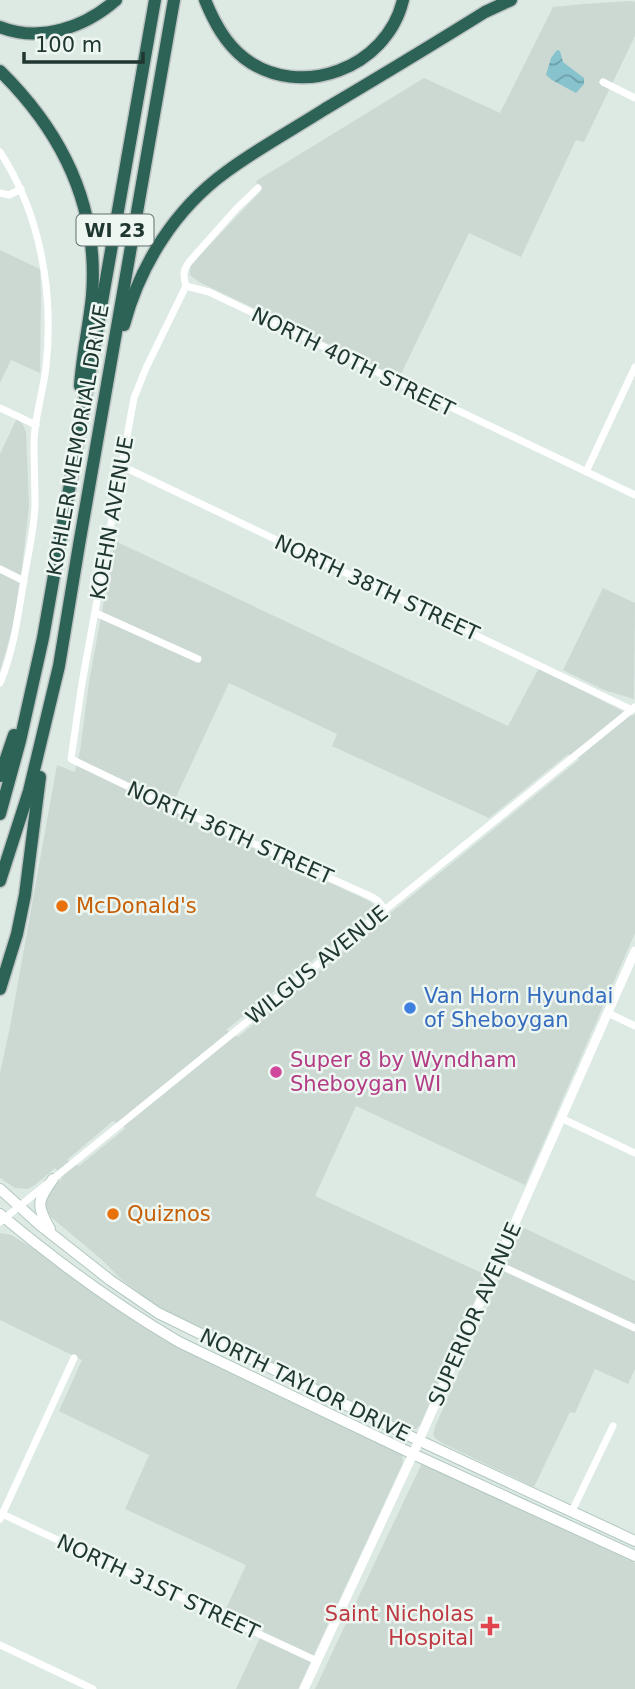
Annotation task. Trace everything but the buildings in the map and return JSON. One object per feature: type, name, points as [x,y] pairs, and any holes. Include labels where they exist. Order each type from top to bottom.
[{"type":"highway","points":[[0,27],[28,33],[58,30],[85,21],[116,0]]},
{"type":"highway","name":"KOHLER MEMORIAL DRIVE","points":[[0,814],[40,655],[155,0]]},
{"type":"highway","name":"KOHLER MEMORIAL DRIVE","points":[[0,881],[29,791],[60,666],[174,0]]},
{"type":"highway","points":[[205,0],[221,33],[241,56],[263,69],[280,74],[312,77],[339,71],[362,60],[390,32],[403,0]]},
{"type":"highway","points":[[100,424],[125,320],[139,282],[165,235],[196,198],[244,159],[485,12],[511,0]]},
{"type":"highway","points":[[0,71],[37,112],[56,141],[74,178],[87,222],[92,259],[92,295],[80,380],[74,460]]},
{"type":"highway","points":[[0,776],[40,655]]},
{"type":"highway","points":[[0,989],[17,934],[25,895],[44,734]]},
{"type":"main road","points":[[53,1179],[40,1197],[39,1204],[45,1220],[60,1240]]},
{"type":"main road","name":"NORTH TAYLOR DRIVE","points":[[0,1189],[110,1280],[158,1313],[418,1440],[635,1541]]},
{"type":"main road","name":"NORTH TAYLOR DRIVE","points":[[2,1218],[144,1321],[179,1342],[635,1556]]},
{"type":"street","points":[[603,82],[635,98]]},
{"type":"street","points":[[0,152],[28,205],[37,235],[46,283],[48,341],[34,438],[34,517],[13,644],[0,683]]},
{"type":"street","points":[[186,286],[183,278],[189,262],[258,188]]},
{"type":"street","points":[[0,193],[9,195],[21,190]]},
{"type":"street","name":"KOEHN AVENUE","points":[[71,760],[134,398],[186,286]]},
{"type":"street","name":"NORTH 40TH STREET","points":[[186,286],[209,292],[635,495]]},
{"type":"street","points":[[586,472],[635,368]]},
{"type":"street","points":[[0,408],[36,425]]},
{"type":"street","name":"NORTH 38TH STREET","points":[[122,466],[634,708]]},
{"type":"street","points":[[0,569],[24,581]]},
{"type":"street","points":[[96,613],[198,659]]},
{"type":"street","name":"WILGUS AVENUE","points":[[2,1218],[634,708]]},
{"type":"street","name":"NORTH 36TH STREET","points":[[71,760],[372,897],[385,910]]},
{"type":"street","name":"SUPERIOR AVENUE","points":[[304,1689],[413,1454],[635,951]]},
{"type":"street","points":[[608,1013],[635,1026]]},
{"type":"street","points":[[561,1118],[635,1153]]},
{"type":"street","points":[[497,1264],[635,1328]]},
{"type":"street","points":[[1,1515],[75,1358]]},
{"type":"street","points":[[572,1511],[613,1426]]},
{"type":"street","name":"NORTH 31ST STREET","points":[[1,1515],[317,1661]]},
{"type":"street","points":[[0,1645],[93,1689]]},
{"type":"shaded area","points":[[635,2],[635,36],[584,142],[576,140],[521,257],[469,233],[399,378],[199,282],[190,275],[191,266],[261,191],[256,181],[424,78],[500,113],[553,7]]},
{"type":"shaded area","points":[[0,250],[40,269],[41,296],[40,373],[11,360],[0,383]]},
{"type":"shaded area","points":[[17,418],[26,432],[29,506],[19,594],[0,671],[0,454]]},
{"type":"shaded area","points":[[115,541],[508,726],[539,668],[632,716],[635,714],[635,933],[525,1185],[356,1106],[315,1196],[486,1275],[416,1429],[402,1425],[204,1332],[146,1298],[45,1212],[48,1190],[62,1179],[55,1168],[28,1189],[15,1188],[0,1178],[0,1073],[57,765],[75,772]],"holes":[[[229,683],[337,734],[332,746],[489,818],[568,754],[580,759],[238,1037],[226,1030],[372,913],[374,907],[365,899],[170,810]],[[113,1121],[126,1128],[79,1166],[67,1160]]]},
{"type":"shaded area","points":[[603,588],[635,603],[634,699],[604,690],[563,670]]},
{"type":"shaded area","points":[[522,1227],[635,1281],[635,1369],[628,1384],[595,1369],[575,1413],[570,1412],[534,1487],[442,1443],[433,1435]]},
{"type":"shaded area","points":[[0,1233],[11,1235],[65,1268],[122,1313],[167,1342],[402,1455],[402,1465],[298,1689],[236,1689],[264,1629],[225,1611],[246,1565],[125,1509],[149,1455],[59,1411],[82,1360],[0,1320]]},
{"type":"shaded area","name":"Saint Nicholas Hospital","points":[[422,1463],[635,1563],[635,1689],[315,1689]]},
{"type":"water","points":[[557,50],[560,51],[563,62],[584,78],[584,84],[576,93],[546,75],[551,58]]},
{"type":"place","name":"McDonald's","points":[[62,906]]},
{"type":"place","name":"Van Horn Hyundai of Sheboygan","points":[[410,1008]]},
{"type":"place","name":"Super 8 by Wyndham Sheboygan WI","points":[[276,1072]]},
{"type":"place","name":"Quiznos","points":[[113,1214]]},
{"type":"place","name":"Saint Nicholas Hospital","points":[[490,1626]]}]
